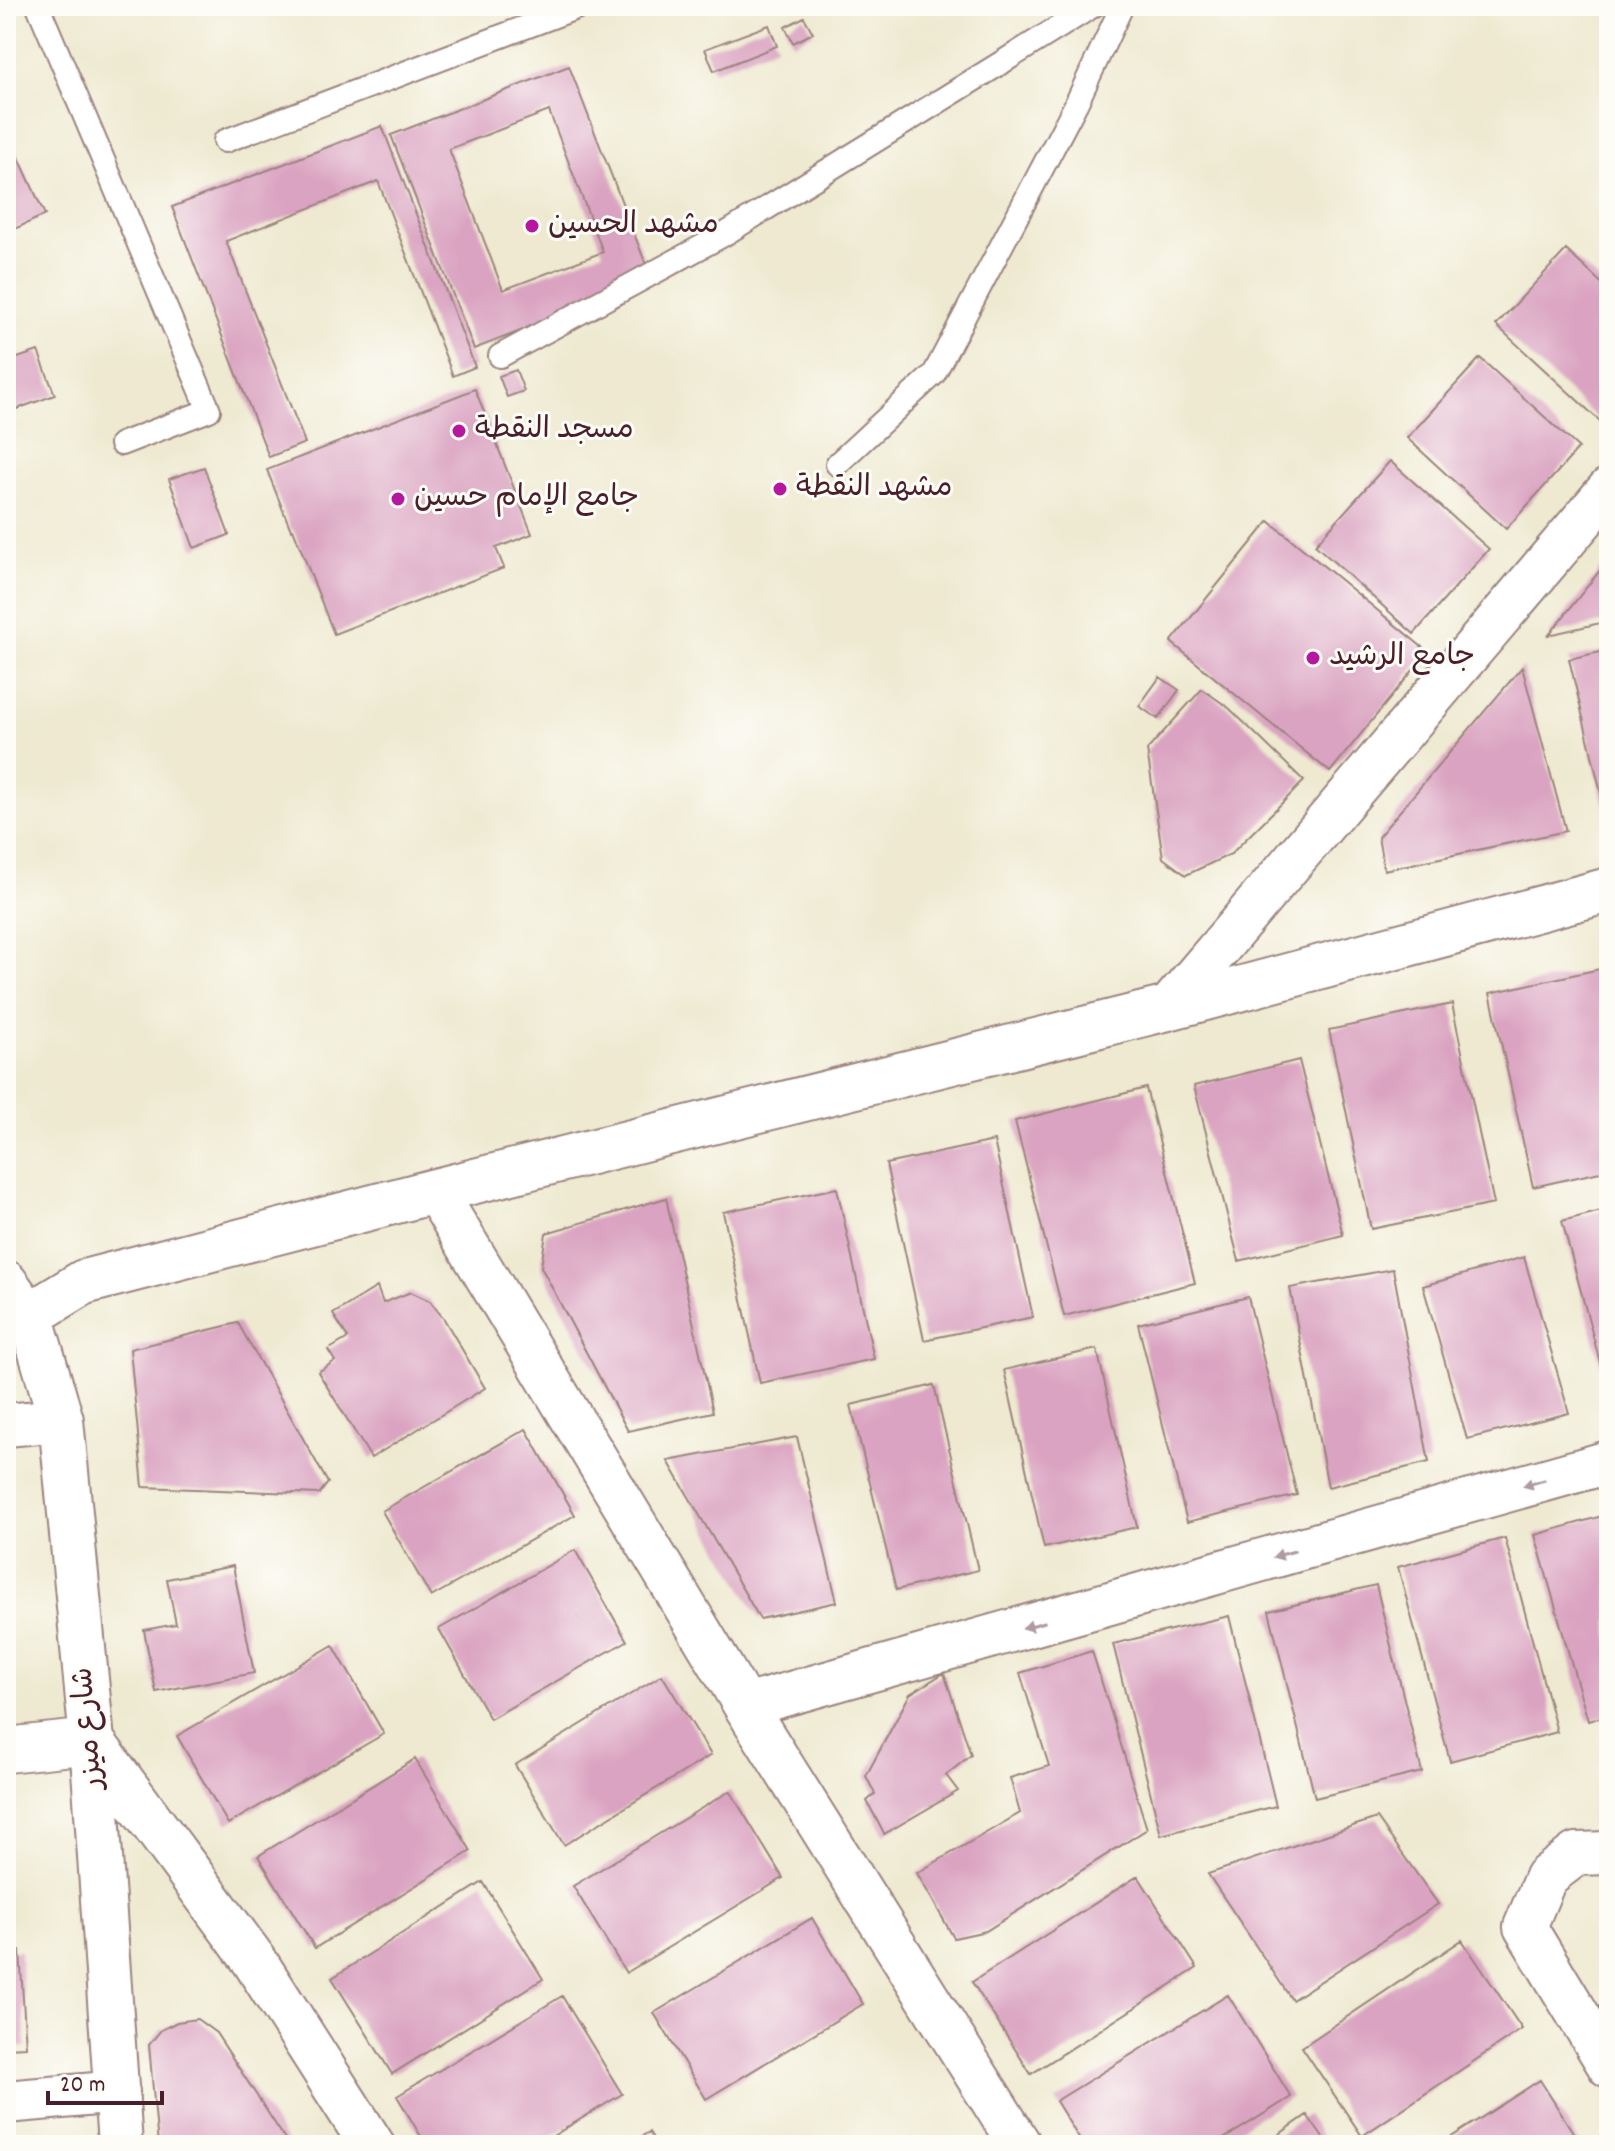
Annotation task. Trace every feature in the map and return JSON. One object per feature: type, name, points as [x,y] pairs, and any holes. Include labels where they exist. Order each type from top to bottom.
[{"type":"street","points":[[1168,1008],[1609,489]]},
{"type":"street","points":[[18,1298],[1168,1008],[1609,890]]},
{"type":"street","points":[[435,1191],[745,1706],[1020,2145]]},
{"type":"street","name":"شارع ميزر","points":[[18,1298],[61,1420],[92,1741],[120,2145]]},
{"type":"street","points":[[6,1425],[61,1420]]},
{"type":"street","points":[[745,1706],[1609,1462]]},
{"type":"street","points":[[6,1750],[92,1741],[254,1960],[372,2145]]},
{"type":"street","points":[[1609,1853],[1576,1854],[1546,1877],[1525,1927],[1609,2066]]},
{"type":"street","points":[[6,2102],[118,2092]]},
{"type":"lane","points":[[38,6],[209,410],[121,444]]},
{"type":"lane","points":[[225,141],[581,6]]},
{"type":"lane","points":[[500,356],[725,234],[1093,6]]},
{"type":"lane","points":[[837,464],[934,374],[1076,104],[1122,6]]},
{"type":"building","points":[[804,17],[813,33],[793,43],[785,27]]},
{"type":"building","points":[[769,25],[777,46],[714,71],[705,49]]},
{"type":"building","points":[[569,66],[652,280],[474,349],[391,135]],"holes":[[[549,111],[603,252],[503,290],[449,149]]]},
{"type":"building","points":[[382,126],[475,367],[453,376],[378,181],[226,241],[305,443],[269,457],[172,207]]},
{"type":"building","points":[[10,138],[45,215],[6,233],[6,139]]},
{"type":"building","points":[[1566,250],[1609,290],[1609,411],[1600,421],[1496,325]]},
{"type":"building","points":[[38,351],[55,395],[6,413],[6,362]]},
{"type":"building","points":[[1480,358],[1579,448],[1506,529],[1407,438]]},
{"type":"building","points":[[516,370],[524,391],[507,397],[499,376]]},
{"type":"building","name":"جامع الإمام حسين","points":[[475,389],[532,534],[496,548],[504,568],[334,634],[267,470]]},
{"type":"building","points":[[1390,461],[1489,549],[1414,634],[1315,545]]},
{"type":"building","points":[[204,467],[229,535],[194,548],[169,479]]},
{"type":"building","name":"جامع الرشيد","points":[[1269,521],[1428,652],[1330,772],[1171,642]]},
{"type":"building","points":[[1609,559],[1609,621],[1549,635]]},
{"type":"building","points":[[1609,650],[1609,813],[1606,814],[1569,659]]},
{"type":"building","points":[[1522,667],[1566,831],[1384,870],[1378,837]]},
{"type":"building","points":[[1160,677],[1179,690],[1158,719],[1139,706]]},
{"type":"building","points":[[1202,689],[1229,708],[1304,781],[1231,854],[1186,875],[1163,858],[1147,750]]},
{"type":"building","points":[[1609,967],[1609,1170],[1533,1187],[1490,993]]},
{"type":"building","points":[[1452,1004],[1494,1204],[1371,1229],[1329,1030]]},
{"type":"building","points":[[1299,1060],[1343,1235],[1239,1261],[1194,1086]]},
{"type":"building","points":[[1146,1088],[1195,1283],[1064,1316],[1015,1121]]},
{"type":"building","points":[[994,1141],[1033,1317],[924,1340],[886,1164]]},
{"type":"building","points":[[837,1188],[874,1359],[760,1383],[723,1212]]},
{"type":"building","points":[[666,1198],[713,1412],[628,1431],[541,1267],[546,1233]]},
{"type":"building","points":[[1609,1209],[1609,1391],[1608,1392],[1562,1221]]},
{"type":"building","points":[[1524,1257],[1569,1413],[1467,1439],[1423,1286]]},
{"type":"building","points":[[1393,1269],[1429,1462],[1328,1487],[1290,1288]]},
{"type":"building","points":[[377,1287],[383,1303],[411,1292],[430,1301],[485,1388],[371,1458],[318,1372],[335,1361],[328,1350],[348,1338],[333,1314]]},
{"type":"building","points":[[1248,1297],[1297,1495],[1187,1522],[1138,1324]]},
{"type":"building","points":[[238,1323],[328,1483],[319,1494],[143,1487],[130,1349]]},
{"type":"building","points":[[1097,1349],[1137,1527],[1044,1548],[1004,1370]]},
{"type":"building","points":[[934,1385],[978,1570],[896,1590],[851,1405]]},
{"type":"building","points":[[526,1429],[575,1515],[431,1597],[382,1511]]},
{"type":"building","points":[[797,1437],[837,1602],[760,1619],[668,1461]]},
{"type":"building","points":[[1609,1514],[1609,1715],[1588,1721],[1535,1535]]},
{"type":"building","points":[[1505,1538],[1557,1732],[1450,1761],[1398,1567]]},
{"type":"building","points":[[575,1550],[627,1641],[490,1719],[439,1629]]},
{"type":"building","points":[[233,1566],[254,1673],[156,1692],[144,1630],[176,1624],[167,1579]]},
{"type":"building","points":[[1376,1585],[1422,1772],[1315,1798],[1269,1611]]},
{"type":"building","points":[[1229,1616],[1276,1806],[1161,1835],[1113,1644]]},
{"type":"building","points":[[6,1631],[13,1700],[6,1701]]},
{"type":"building","points":[[333,1645],[384,1734],[228,1824],[177,1736]]},
{"type":"building","points":[[1092,1651],[1147,1829],[986,1931],[954,1938],[917,1873],[1020,1813],[1010,1778],[1049,1766],[1020,1673]]},
{"type":"building","points":[[944,1673],[971,1755],[946,1775],[958,1791],[884,1834],[867,1801],[875,1794],[866,1776],[910,1694]]},
{"type":"building","points":[[662,1675],[711,1755],[564,1845],[515,1765]]},
{"type":"building","points":[[415,1759],[471,1851],[315,1948],[258,1856]]},
{"type":"building","points":[[730,1791],[783,1878],[626,1973],[573,1886]]},
{"type":"building","points":[[1377,1818],[1438,1904],[1292,2000],[1208,1874]]},
{"type":"building","points":[[1138,1876],[1197,1968],[1031,2074],[972,1982]]},
{"type":"building","points":[[483,1882],[543,1979],[392,2074],[332,1978]]},
{"type":"building","points":[[812,1918],[863,2004],[706,2099],[654,2013]]},
{"type":"building","points":[[1462,1940],[1522,2029],[1362,2136],[1302,2047]]},
{"type":"building","points":[[20,1951],[26,2047],[6,2048],[6,1952]]},
{"type":"building","points":[[1228,1995],[1291,2097],[1214,2145],[1083,2145],[1056,2101]]},
{"type":"building","points":[[562,1996],[622,2094],[538,2145],[426,2145],[397,2096]]},
{"type":"building","points":[[197,2019],[216,2033],[289,2145],[158,2145],[149,2045],[161,2030],[177,2022]]},
{"type":"building","points":[[1540,2080],[1581,2145],[1439,2145]]},
{"type":"building","points":[[1307,2115],[1328,2145],[1264,2145]]},
{"type":"building","points":[[649,2132],[657,2145],[627,2145]]},
{"type":"place","name":"مشهد الحسين","points":[[532,226]]},
{"type":"place","name":"مسجد النقطة","points":[[459,431]]},
{"type":"place","name":"مشهد النقطة","points":[[780,489]]},
{"type":"place","name":"جامع الإمام حسين","points":[[398,499]]},
{"type":"place","name":"جامع الرشيد","points":[[1313,658]]}]
